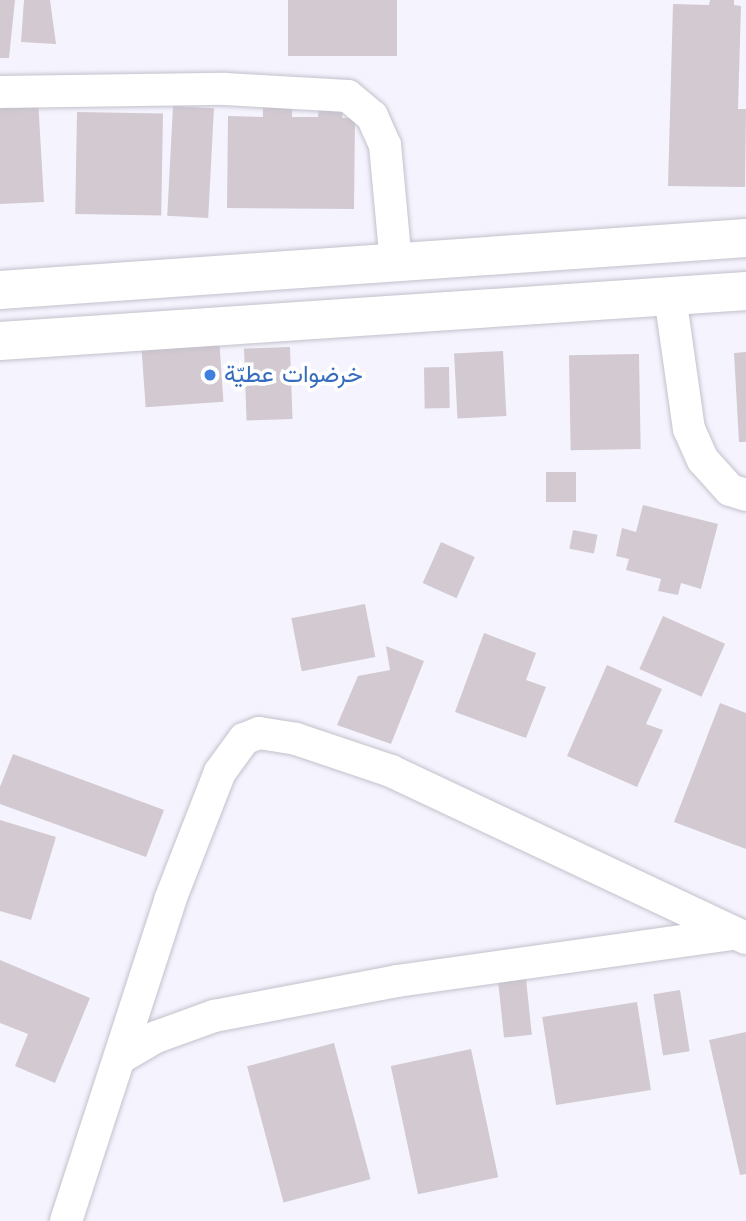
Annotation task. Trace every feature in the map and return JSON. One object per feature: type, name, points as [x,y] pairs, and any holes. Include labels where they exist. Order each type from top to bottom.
[{"type":"street","points":[[0,92],[225,89],[348,96],[372,117],[385,145],[396,264]]},
{"type":"street","points":[[0,290],[746,238]]},
{"type":"street","points":[[0,341],[746,291]]},
{"type":"street","points":[[670,296],[689,429],[703,460],[730,490],[746,495]]},
{"type":"street","points":[[66,1221],[170,900],[220,772],[244,739],[259,733],[296,739],[391,771],[740,936]]},
{"type":"street","points":[[120,1058],[156,1037],[214,1016],[397,981],[740,936]]},
{"type":"building","points":[[0,0],[15,0],[9,58],[0,58]]},
{"type":"building","points":[[24,0],[50,0],[56,44],[21,42]]},
{"type":"building","points":[[288,0],[397,0],[397,56],[288,56]]},
{"type":"building","points":[[710,0],[734,0],[734,5],[741,6],[738,109],[746,109],[745,187],[668,186],[673,4],[709,5]]},
{"type":"building","points":[[38,99],[44,202],[0,204],[0,102]]},
{"type":"building","points":[[263,105],[292,106],[292,117],[318,117],[319,106],[343,107],[342,118],[355,118],[354,209],[227,208],[228,116],[263,117]]},
{"type":"building","points":[[173,106],[214,108],[208,218],[167,216]]},
{"type":"building","points":[[77,112],[163,114],[161,215],[75,214]]},
{"type":"building","points":[[219,338],[223,402],[146,407],[141,343]]},
{"type":"building","points":[[290,347],[293,419],[247,421],[244,349]]},
{"type":"building","points":[[503,351],[506,416],[457,418],[454,354]]},
{"type":"building","points":[[746,352],[746,442],[739,442],[734,353]]},
{"type":"building","points":[[639,354],[641,449],[571,450],[569,355]]},
{"type":"building","points":[[424,367],[449,367],[450,408],[425,408]]},
{"type":"building","points":[[546,472],[576,472],[576,502],[546,502]]},
{"type":"building","points":[[643,505],[718,524],[701,589],[681,583],[678,595],[658,591],[661,579],[626,570],[629,559],[616,556],[622,528],[636,532]]},
{"type":"building","points":[[573,530],[598,535],[594,553],[569,549]]},
{"type":"building","points":[[441,542],[475,557],[456,598],[423,583]]},
{"type":"building","points":[[365,604],[375,657],[302,671],[291,618]]},
{"type":"building","points":[[663,616],[725,644],[702,697],[639,669]]},
{"type":"building","points":[[484,633],[536,653],[526,680],[546,687],[526,738],[455,712]]},
{"type":"building","points":[[386,646],[424,661],[391,744],[337,725],[358,676],[390,670]]},
{"type":"building","points":[[607,665],[662,689],[646,724],[663,730],[637,787],[567,756]]},
{"type":"building","points":[[720,703],[746,713],[746,849],[674,822]]},
{"type":"building","points":[[13,754],[164,810],[146,857],[0,804],[0,787]]},
{"type":"building","points":[[0,820],[56,837],[31,920],[0,911]]},
{"type":"building","points":[[0,960],[90,998],[55,1083],[15,1066],[28,1034],[0,1023]]},
{"type":"building","points":[[526,979],[532,1035],[504,1038],[498,982]]},
{"type":"building","points":[[680,990],[690,1051],[663,1055],[653,994]]},
{"type":"building","points":[[637,1002],[651,1090],[556,1105],[542,1017]]},
{"type":"building","points":[[746,1032],[746,1174],[740,1175],[709,1040]]},
{"type":"building","points":[[334,1043],[370,1179],[284,1202],[247,1066]]},
{"type":"building","points":[[471,1049],[498,1177],[418,1194],[391,1066]]},
{"type":"place","name":"خرضوات عطيّة","points":[[210,375]]}]
